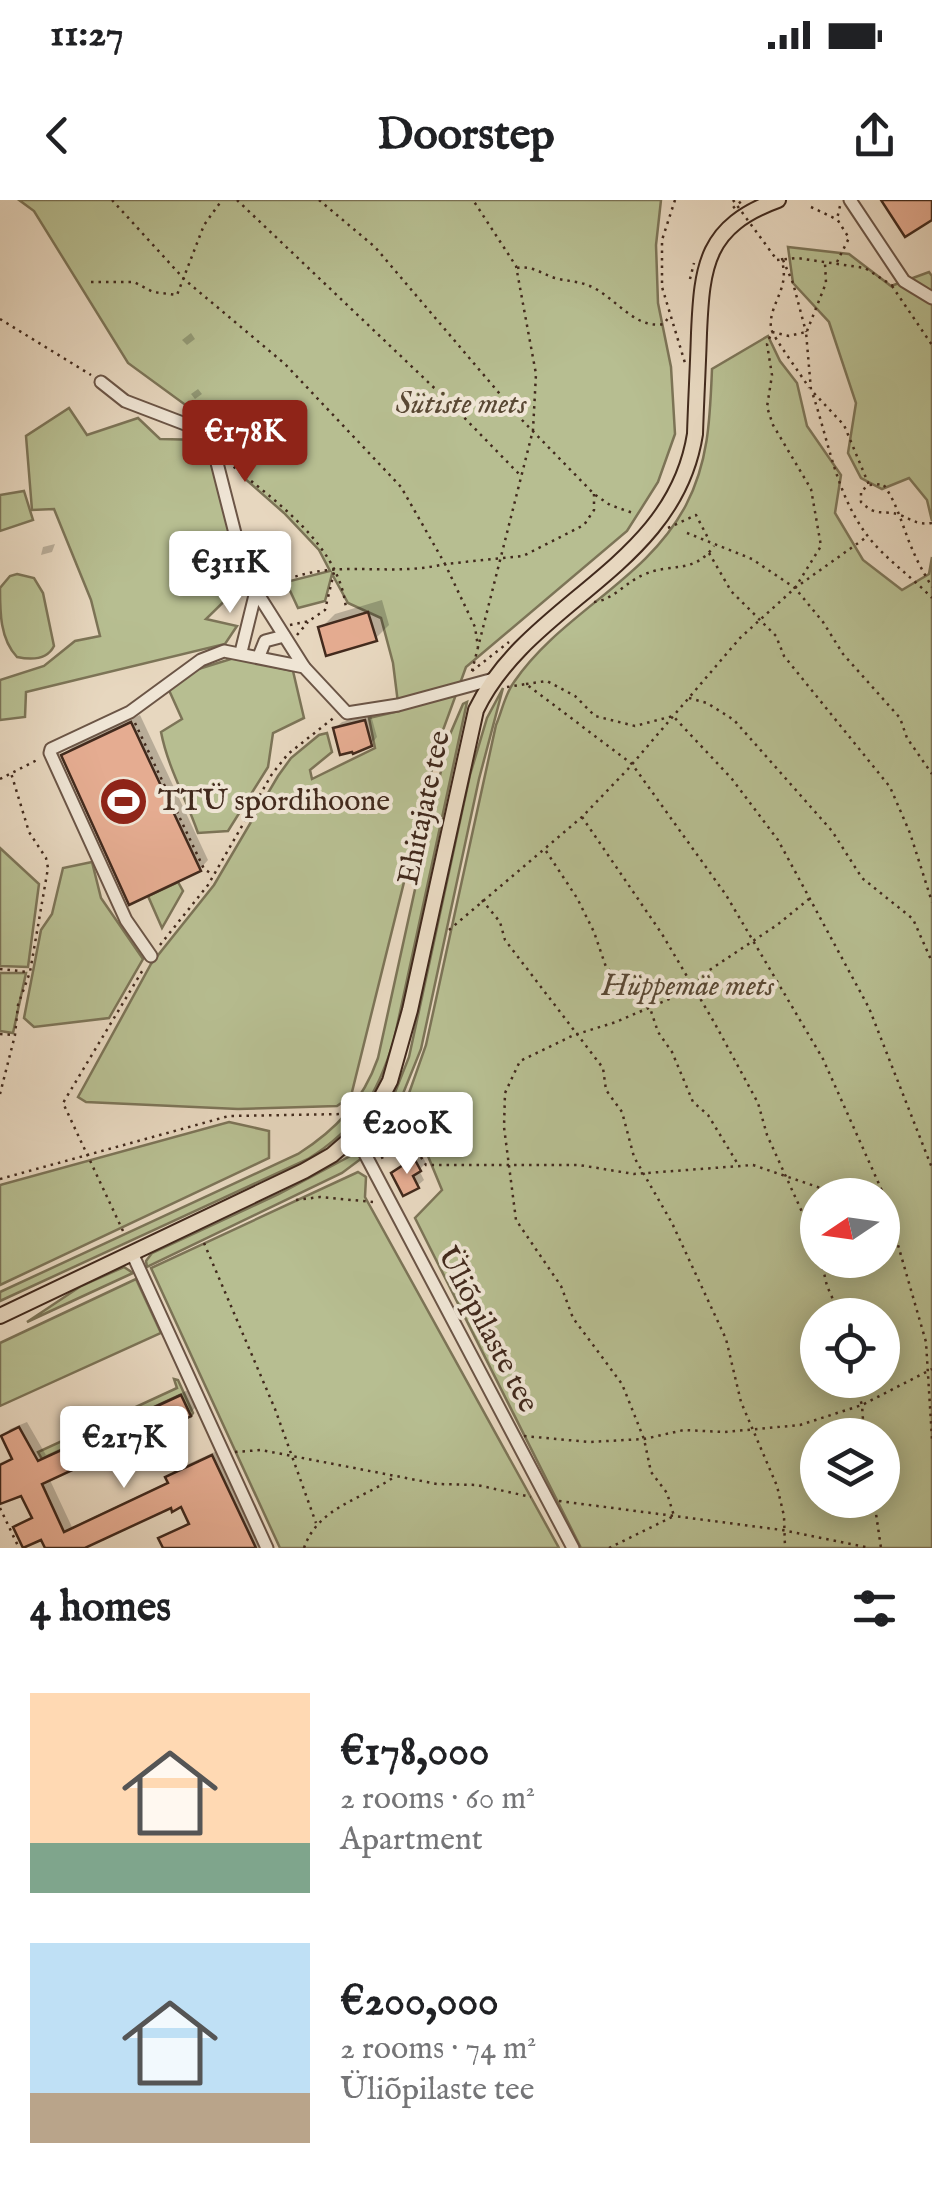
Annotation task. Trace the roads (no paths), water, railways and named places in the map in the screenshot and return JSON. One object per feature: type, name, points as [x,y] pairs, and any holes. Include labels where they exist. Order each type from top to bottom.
[{"type":"main road","name":"Ehitajate tee","points":[[0,1316],[304,1171],[332,1155],[372,1115],[390,1082],[410,1010],[468,737],[490,680],[522,646],[636,548],[668,507],[693,445],[700,291],[708,256],[735,221],[778,200]]},
{"type":"street","points":[[850,200],[904,281],[932,298]]},
{"type":"street","points":[[101,382],[126,401],[206,437],[238,545],[258,594],[304,667],[347,713],[398,706],[471,677],[490,680]]},
{"type":"street","points":[[241,652],[258,594]]},
{"type":"street","points":[[259,656],[265,641],[286,638]]},
{"type":"street","points":[[150,956],[126,920],[51,748],[130,712],[200,660],[224,651],[304,667]]},
{"type":"street","name":"Üliõpilaste tee","points":[[355,1136],[573,1548]]},
{"type":"street","points":[[132,1252],[267,1548]]},
{"type":"place","name":"TTÜ spordihoone","points":[[123,802]]},
{"type":"park label","name":"Sütiste mets","points":[[461,405]]},
{"type":"park label","name":"Hüppemäe mets","points":[[688,987]]}]
